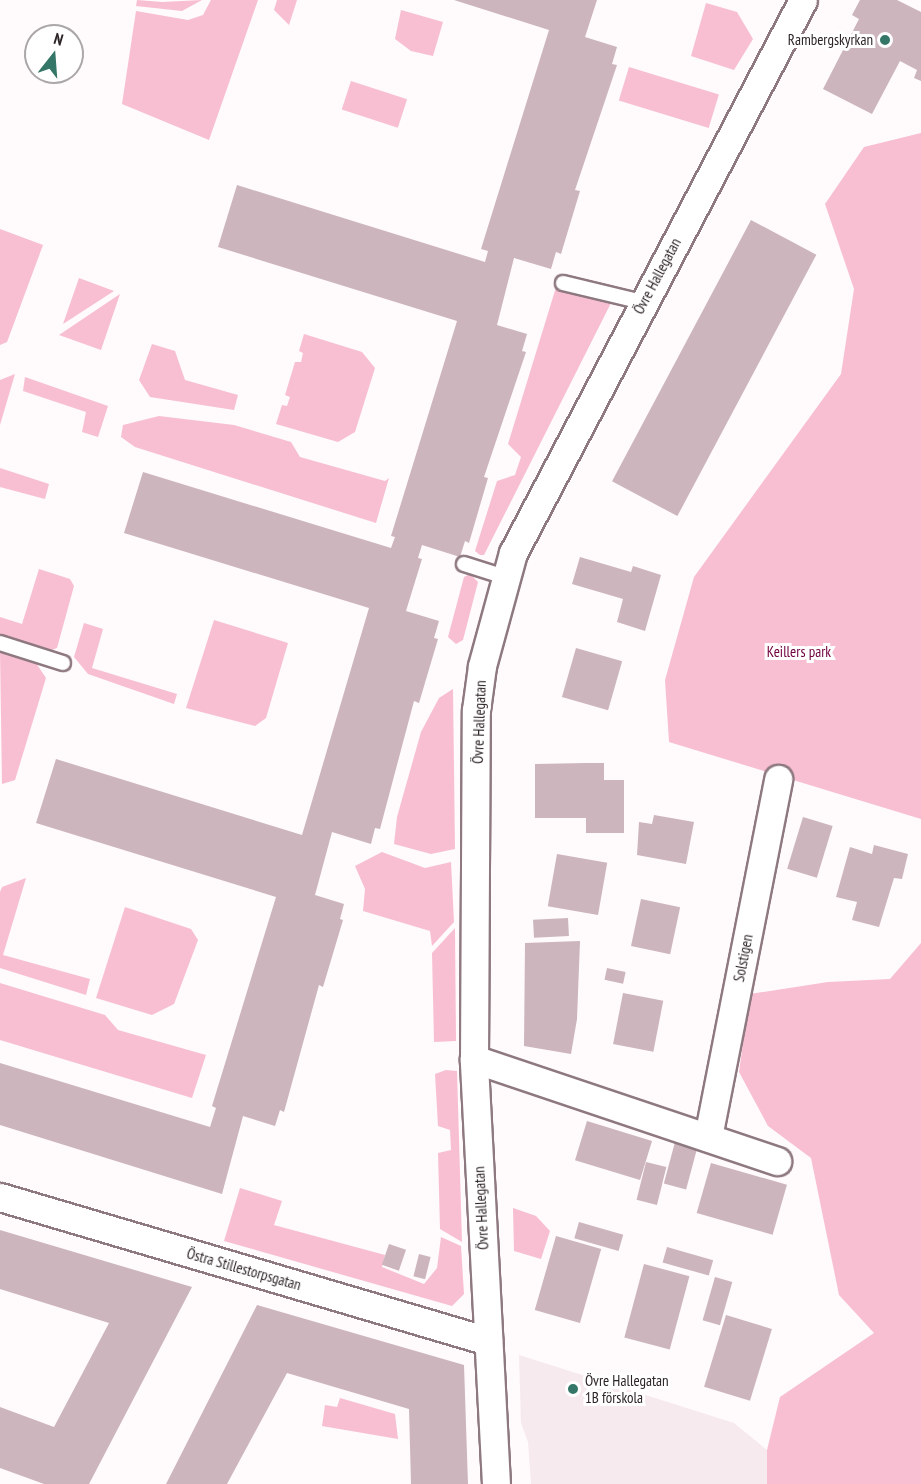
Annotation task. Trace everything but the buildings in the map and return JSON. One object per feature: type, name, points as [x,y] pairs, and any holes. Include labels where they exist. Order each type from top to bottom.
[{"type":"street","name":"Övre Hallegatan","points":[[496,1484],[474,1059],[477,710],[482,666],[505,577],[555,470],[803,0]]},
{"type":"street","name":"Solstigen","points":[[708,1137],[778,779]]},
{"type":"street","points":[[474,1059],[777,1161]]},
{"type":"street","name":"Östra Stillestorpsgatan","points":[[0,1197],[488,1341]]},
{"type":"lane","points":[[563,283],[642,302]]},
{"type":"lane","points":[[464,564],[505,577]]},
{"type":"lane","points":[[0,643],[63,663]]},
{"type":"shaded area","name":"Övre Hallegatan 1B förskola","points":[[519,1355],[734,1423],[767,1450],[767,1484],[531,1484],[528,1442],[521,1423]]},
{"type":"green space","points":[[137,0],[162,2],[202,0],[182,11],[136,6]]},
{"type":"green space","points":[[211,0],[258,0],[209,140],[122,104],[136,11],[188,20],[203,15]]},
{"type":"green space","points":[[277,0],[297,0],[289,25],[274,10]]},
{"type":"green space","points":[[706,3],[737,12],[753,39],[734,70],[691,56]]},
{"type":"green space","points":[[401,10],[443,22],[433,56],[411,51],[395,39]]},
{"type":"green space","points":[[629,67],[719,94],[709,128],[619,100]]},
{"type":"green space","points":[[351,81],[407,99],[398,128],[342,110]]},
{"type":"green space","name":"Keillers park","points":[[921,133],[921,819],[669,742],[665,680],[694,577],[841,374],[854,289],[825,204],[864,147]]},
{"type":"green space","points":[[0,229],[43,245],[7,342],[0,345]]},
{"type":"green space","points":[[79,278],[114,291],[63,324]]},
{"type":"green space","points":[[557,284],[612,301],[484,555],[480,555],[475,551],[497,481],[515,475],[521,457],[508,444]]},
{"type":"green space","points":[[120,294],[101,350],[59,335]]},
{"type":"green space","points":[[304,334],[362,352],[375,368],[355,432],[338,442],[276,424],[282,405],[287,406],[290,397],[285,395],[295,362],[301,362],[303,353],[299,351]]},
{"type":"green space","points":[[152,344],[175,351],[185,380],[238,395],[234,410],[150,397],[139,380]]},
{"type":"green space","points":[[15,374],[0,425],[0,380]]},
{"type":"green space","points":[[25,377],[108,406],[98,437],[82,432],[86,412],[23,391]]},
{"type":"green space","points":[[159,416],[234,425],[291,442],[300,457],[385,481],[389,478],[376,523],[135,447],[121,437],[123,425]]},
{"type":"green space","points":[[0,468],[49,484],[45,499],[0,487]]},
{"type":"green space","points":[[39,569],[70,579],[74,586],[57,648],[52,650],[0,635],[0,617],[22,624]]},
{"type":"green space","points":[[470,574],[478,582],[463,640],[456,644],[448,637],[464,577]]},
{"type":"green space","points":[[214,620],[288,643],[266,718],[255,726],[186,708]]},
{"type":"green space","points":[[84,623],[103,629],[92,668],[177,694],[174,704],[88,674],[74,657]]},
{"type":"green space","points":[[0,650],[34,660],[46,678],[15,780],[2,784]]},
{"type":"green space","points":[[453,689],[455,849],[431,854],[394,844],[397,817],[421,732],[439,698]]},
{"type":"green space","points":[[382,852],[425,868],[451,862],[454,922],[432,946],[430,931],[363,911],[365,889],[355,866]]},
{"type":"green space","points":[[26,878],[3,955],[90,979],[86,995],[0,968],[0,892],[2,887]]},
{"type":"green space","points":[[125,907],[191,929],[198,940],[174,1004],[152,1015],[96,998]]},
{"type":"green space","points":[[455,928],[456,1041],[434,1042],[432,953]]},
{"type":"green space","points":[[921,943],[921,1484],[767,1484],[767,1450],[780,1397],[874,1333],[839,1295],[811,1158],[768,1126],[739,1072],[750,994],[828,982],[890,979]]},
{"type":"green space","points":[[0,983],[105,1015],[118,1030],[206,1055],[192,1098],[0,1040]]},
{"type":"green space","points":[[446,1070],[457,1071],[462,1242],[440,1229],[438,1153],[451,1150],[450,1130],[438,1126],[435,1074]]},
{"type":"green space","points":[[240,1188],[282,1201],[274,1225],[385,1255],[382,1267],[424,1284],[437,1268],[441,1237],[461,1246],[464,1294],[452,1306],[224,1241]]},
{"type":"green space","points":[[513,1208],[536,1216],[550,1231],[541,1259],[514,1251]]},
{"type":"green space","points":[[340,1398],[395,1414],[398,1439],[322,1426],[325,1405],[337,1407]]},
{"type":"place","name":"Rambergskyrkan","points":[[885,40]]},
{"type":"place","name":"Övre Hallegatan 1B förskola","points":[[573,1389]]}]
